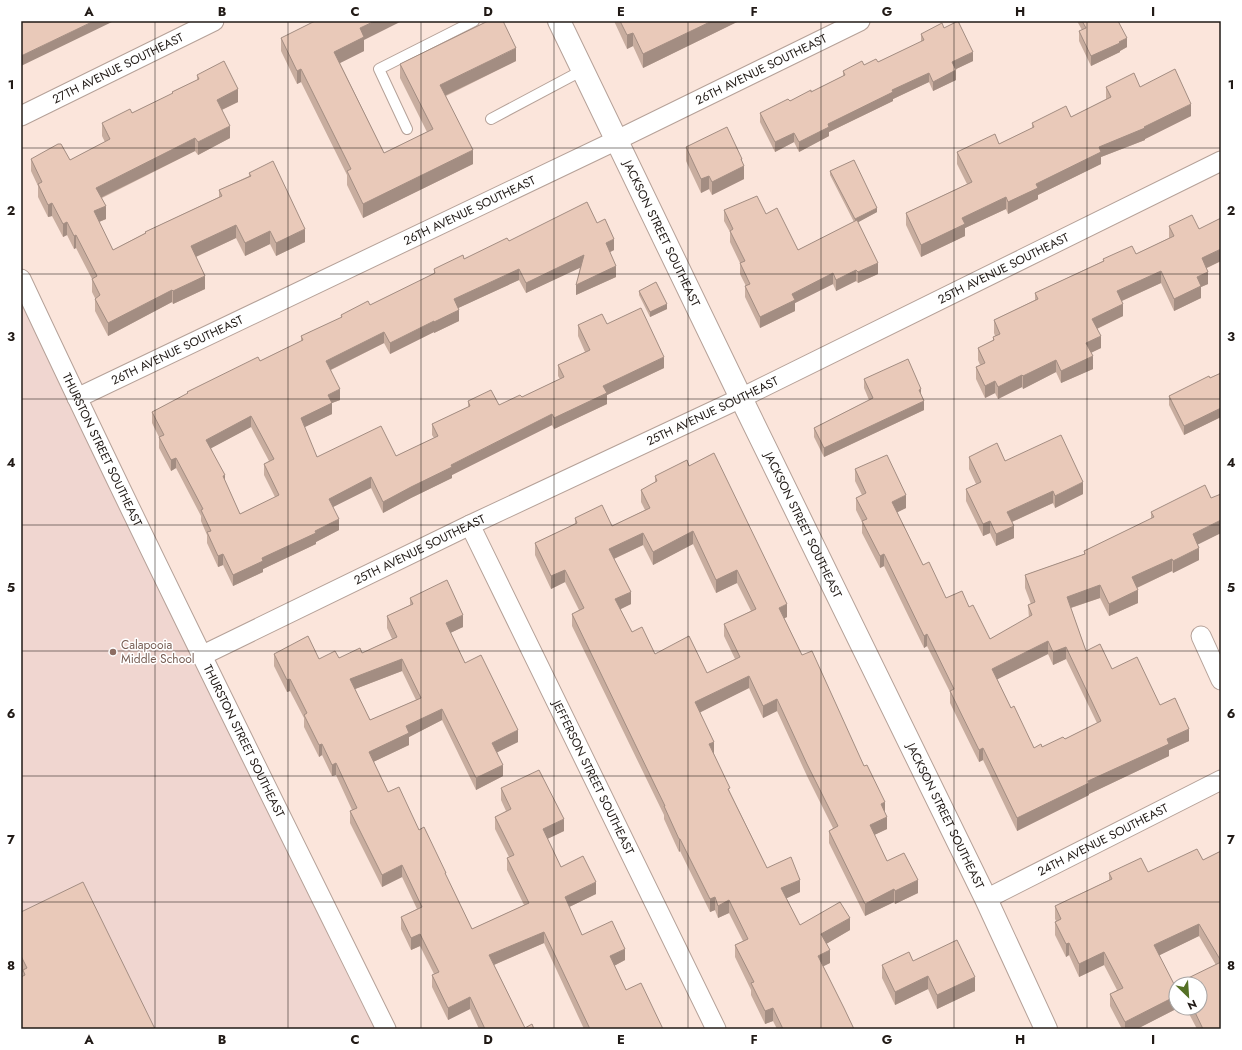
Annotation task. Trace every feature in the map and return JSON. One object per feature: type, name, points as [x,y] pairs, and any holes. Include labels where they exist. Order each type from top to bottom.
[{"type":"street","name":"27TH AVENUE SOUTHEAST","points":[[21,116],[214,21]]},
{"type":"street","name":"JACKSON STREET SOUTHEAST","points":[[559,21],[741,398],[986,899],[1046,1029]]},
{"type":"street","name":"26TH AVENUE SOUTHEAST","points":[[77,398],[617,140],[860,21]]},
{"type":"street","name":"25TH AVENUE SOUTHEAST","points":[[201,656],[470,525],[741,398],[1221,161]]},
{"type":"street","name":"THURSTON STREET SOUTHEAST","points":[[21,279],[201,656],[386,1029]]},
{"type":"street","name":"JEFFERSON STREET SOUTHEAST","points":[[470,525],[716,1029]]},
{"type":"street","points":[[1201,636],[1221,680]]},
{"type":"street","name":"24TH AVENUE SOUTHEAST","points":[[986,899],[1221,780]]},
{"type":"lane","points":[[407,129],[379,69],[474,21]]},
{"type":"lane","points":[[492,119],[583,70]]},
{"type":"shaded area","name":"Calapooia Middle School","points":[[21,275],[388,1029],[21,1029]]},
{"type":"building","points":[[21,21],[94,21],[21,56]]},
{"type":"building","points":[[315,21],[375,21],[360,28],[364,37],[334,52],[384,153],[433,129],[400,64],[488,21],[503,21],[516,48],[440,85],[473,150],[363,204],[347,171],[351,169],[301,69],[297,71],[281,38]]},
{"type":"building","points":[[620,21],[712,21],[643,54],[633,33],[627,35]]},
{"type":"building","points":[[958,21],[973,52],[952,62],[956,70],[933,82],[929,73],[892,90],[893,92],[828,124],[829,127],[799,142],[794,133],[775,142],[760,113],[788,99],[790,101],[811,90],[811,92],[845,75],[843,71],[862,61],[864,65],[876,59],[878,62],[924,40],[921,34],[942,23],[944,28]]},
{"type":"building","points":[[1082,21],[1118,21],[1127,38],[1119,42],[1120,43],[1091,56],[1079,31],[1086,28]]},
{"type":"building","points":[[224,61],[238,89],[217,100],[230,126],[198,142],[195,138],[96,188],[106,206],[94,211],[113,250],[146,233],[145,232],[222,196],[219,190],[251,176],[249,173],[273,161],[305,229],[276,243],[270,231],[245,243],[236,225],[191,246],[205,276],[173,291],[172,290],[108,323],[95,299],[100,295],[92,279],[97,276],[76,235],[74,236],[67,222],[63,224],[52,203],[48,205],[38,184],[42,182],[31,159],[58,144],[61,144],[70,160],[110,139],[102,123],[130,109],[132,113],[173,93],[172,92],[199,79],[197,75]]},
{"type":"building","points":[[1175,69],[1191,104],[1144,127],[1145,128],[1099,147],[1101,152],[1036,184],[1038,188],[1008,202],[1006,197],[962,218],[965,224],[921,245],[906,213],[972,182],[957,152],[995,134],[999,144],[1034,127],[1032,123],[1066,106],[1071,117],[1111,97],[1106,87],[1134,73],[1140,87]]},
{"type":"building","points":[[727,127],[744,166],[712,182],[709,176],[701,179],[686,147]]},
{"type":"building","points":[[854,160],[877,208],[855,219],[830,171]]},
{"type":"building","points":[[757,196],[766,214],[777,208],[798,250],[857,220],[878,263],[858,272],[856,270],[836,280],[833,273],[792,294],[795,300],[760,317],[745,286],[750,284],[740,263],[745,261],[730,231],[733,229],[724,210]]},
{"type":"building","points":[[587,202],[597,223],[605,219],[614,239],[606,243],[616,266],[576,285],[584,255],[526,283],[519,269],[454,299],[459,310],[390,343],[384,332],[326,361],[340,389],[328,395],[332,403],[301,418],[317,457],[381,426],[396,456],[438,436],[432,424],[470,406],[468,401],[491,390],[499,405],[520,395],[522,397],[564,377],[558,365],[590,350],[578,325],[602,314],[607,324],[641,308],[664,357],[603,386],[607,393],[554,418],[552,414],[451,465],[452,467],[383,502],[371,477],[329,499],[339,519],[315,531],[316,533],[262,558],[263,561],[233,575],[223,554],[218,556],[207,532],[211,531],[201,510],[203,509],[176,458],[171,460],[159,437],[164,435],[152,412],[188,393],[187,392],[258,357],[260,361],[303,340],[301,336],[342,317],[341,315],[368,301],[370,305],[435,273],[434,269],[463,255],[464,259],[507,238],[509,241]],"holes":[[[251,416],[274,459],[264,464],[279,495],[240,514],[223,476],[225,475],[206,440]]]},
{"type":"building","points":[[1192,215],[1199,229],[1221,218],[1221,249],[1202,258],[1208,272],[1197,277],[1201,286],[1174,299],[1161,271],[1117,291],[1123,304],[1092,319],[1101,336],[1086,343],[1093,356],[1061,371],[1056,360],[998,387],[995,381],[985,386],[976,367],[985,363],[978,348],[994,340],[993,337],[1000,334],[994,320],[1038,299],[1035,293],[1104,261],[1103,259],[1132,246],[1136,254],[1174,236],[1169,226]]},
{"type":"building","points":[[656,282],[667,304],[650,312],[639,291]]},
{"type":"building","points":[[908,359],[921,389],[919,390],[924,401],[824,448],[814,428],[873,398],[864,379]]},
{"type":"building","points":[[1221,373],[1221,408],[1184,426],[1169,396],[1209,376],[1210,378]]},
{"type":"building","points":[[1061,435],[1083,482],[1055,496],[1053,491],[1007,512],[1014,526],[996,534],[990,521],[983,524],[966,489],[981,482],[969,457],[997,443],[1005,461]]},
{"type":"building","points":[[714,453],[787,604],[779,608],[802,655],[812,651],[864,766],[867,765],[885,802],[881,804],[887,817],[870,825],[887,861],[904,853],[918,880],[895,891],[894,889],[865,904],[829,831],[838,826],[777,699],[763,706],[749,676],[695,702],[714,742],[709,744],[730,788],[728,789],[767,868],[791,857],[800,880],[781,888],[800,925],[840,902],[850,918],[821,934],[830,950],[818,956],[854,1029],[783,1029],[773,1008],[765,1011],[751,983],[754,982],[735,945],[748,939],[729,900],[718,906],[715,897],[710,899],[679,839],[665,806],[572,614],[584,608],[565,570],[551,576],[535,543],[577,523],[575,518],[602,505],[612,526],[650,508],[641,490],[657,481],[655,476],[687,460],[689,466]],"holes":[[[693,531],[716,580],[737,570],[756,609],[724,624],[740,657],[707,673],[689,636],[655,654],[642,627],[632,632],[615,599],[631,592],[609,549],[643,533],[653,552]]]},
{"type":"building","points":[[887,455],[906,495],[892,502],[923,565],[929,562],[946,598],[962,591],[969,607],[973,605],[990,639],[1032,615],[1028,605],[1035,602],[1025,575],[1085,554],[1084,551],[1154,517],[1151,512],[1205,485],[1211,498],[1221,494],[1221,520],[1193,534],[1199,548],[1173,561],[1172,559],[1132,577],[1138,590],[1109,604],[1100,585],[1067,597],[1086,651],[1100,644],[1112,669],[1137,657],[1160,705],[1175,698],[1189,729],[1167,739],[1169,744],[1088,781],[1089,783],[1017,818],[983,748],[979,750],[950,691],[954,689],[927,634],[924,636],[884,554],[880,556],[862,521],[867,519],[856,498],[866,493],[855,469]],"holes":[[[1048,641],[1053,652],[1066,647],[1101,721],[1065,739],[1063,737],[1042,747],[1041,744],[1034,748],[1014,706],[1011,708],[992,669]]]},
{"type":"building","points":[[447,580],[463,615],[446,623],[465,663],[481,655],[518,730],[492,743],[503,765],[476,778],[442,709],[406,726],[409,733],[369,752],[388,792],[399,787],[419,830],[424,827],[472,929],[529,903],[507,858],[514,855],[495,817],[511,809],[501,788],[539,770],[564,819],[543,829],[561,867],[583,856],[596,882],[565,897],[582,935],[612,921],[625,949],[610,956],[626,990],[641,983],[663,1029],[590,1029],[544,932],[489,955],[525,1028],[532,1024],[534,1029],[485,1029],[470,997],[448,1008],[432,975],[439,972],[420,934],[411,938],[401,917],[422,907],[402,865],[382,875],[350,811],[357,808],[336,763],[332,765],[322,744],[319,745],[304,715],[307,713],[290,679],[287,680],[274,654],[308,636],[319,659],[335,651],[339,658],[360,648],[362,653],[397,637],[387,616],[413,604],[410,598]],"holes":[[[402,659],[421,698],[370,720],[350,679]]]},
{"type":"building","points":[[1197,849],[1203,860],[1221,851],[1221,961],[1199,924],[1154,945],[1170,976],[1168,976],[1168,1000],[1125,1022],[1110,994],[1123,988],[1104,952],[1079,964],[1069,943],[1066,944],[1055,922],[1061,919],[1055,906],[1112,879],[1109,873],[1141,858],[1148,872]]},
{"type":"building","points":[[83,882],[155,1029],[21,1029],[21,977],[25,975],[23,970],[27,968],[21,956],[21,912]]},
{"type":"building","points":[[957,940],[975,977],[937,995],[928,976],[895,992],[882,965],[909,952],[913,961]]},
{"type":"building","points":[[1221,962],[1221,1029],[1203,1029],[1197,1016],[1208,1016],[1208,976],[1192,976]]},
{"type":"place","name":"Calapooia Middle School","points":[[113,652]]}]
